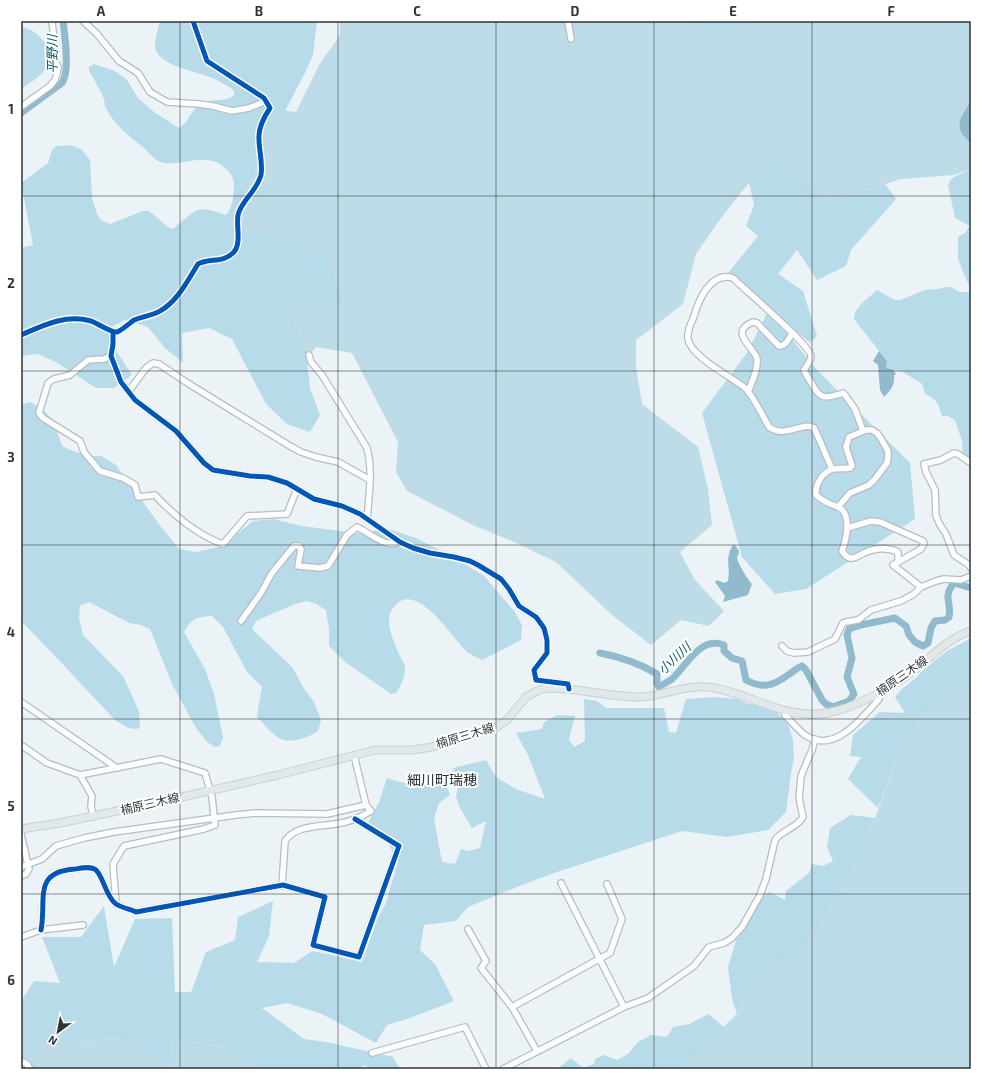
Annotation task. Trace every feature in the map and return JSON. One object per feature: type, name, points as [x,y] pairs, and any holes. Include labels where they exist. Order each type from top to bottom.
[{"type":"main road","name":"楠原三木線","points":[[21,829],[93,817],[210,791],[376,750],[422,749],[495,728],[507,720],[526,697],[538,690],[547,688],[642,697],[688,687],[706,687],[721,689],[785,710],[809,714],[828,713],[878,695],[910,674],[940,649],[964,633],[971,631]]},
{"type":"street","points":[[21,107],[47,89],[55,80],[58,68],[51,53],[54,40],[52,21]]},
{"type":"street","points":[[84,21],[97,34],[119,61],[138,73],[150,92],[167,102],[213,106],[232,111],[249,108],[266,101]]},
{"type":"street","points":[[21,335],[67,319],[92,321],[103,325],[113,332],[117,332],[136,319],[166,308],[177,296],[198,264],[203,261],[215,261],[227,257],[233,253],[237,247],[238,212],[258,183],[261,174],[262,165],[258,138],[260,127],[270,108],[266,101],[207,61],[194,21]]},
{"type":"street","points":[[568,21],[571,39]]},
{"type":"street","points":[[832,470],[814,428],[809,426],[780,432],[774,431],[769,427],[746,389],[705,360],[696,352],[688,341],[689,330],[698,304],[712,282],[725,276],[733,278],[805,345],[811,356],[810,361],[804,370],[819,396],[824,397],[843,393],[855,409],[863,431]]},
{"type":"street","points":[[748,392],[758,360],[743,338],[743,330],[745,326],[753,322],[758,323],[779,346],[783,346],[792,333]]},
{"type":"street","points":[[113,332],[111,356],[121,382],[136,400],[176,431],[213,470],[250,476],[268,476],[287,483],[314,499],[342,506],[360,514],[400,542],[413,548],[470,561],[501,579],[519,606],[536,617],[544,628],[547,640],[547,653],[534,670],[536,680],[568,684],[569,689]]},
{"type":"street","points":[[309,355],[367,448],[370,459],[368,519]]},
{"type":"street","points":[[111,356],[104,360],[88,360],[70,375],[54,379],[48,383],[39,413],[43,418],[80,441],[84,452],[100,471],[124,478],[136,485],[138,497],[155,495],[179,519],[216,542],[223,544],[247,516],[280,516],[287,514],[297,489]]},
{"type":"street","points":[[129,391],[146,368],[153,363],[159,364],[296,449],[316,457],[338,462],[370,480]]},
{"type":"street","points":[[838,507],[850,493],[869,485],[876,479],[887,463],[888,451],[877,433],[872,430],[863,431],[847,440],[846,447],[852,466],[850,468],[832,470],[823,476],[818,484],[816,495],[843,511],[847,528],[847,540],[842,552],[845,555],[850,559],[871,550],[885,548],[898,552],[898,561]]},
{"type":"street","points":[[971,463],[954,453],[941,460],[924,464],[926,472],[935,490],[936,516],[940,525],[946,534],[954,555],[971,568]]},
{"type":"street","points":[[847,528],[871,521],[880,522],[923,541],[924,546],[921,549],[893,564],[921,587]]},
{"type":"street","points":[[241,621],[261,593],[272,573],[294,546],[299,546],[301,549],[298,566],[320,568],[328,566],[347,535],[357,527],[382,542],[394,544],[400,542]]},
{"type":"street","points":[[782,646],[787,651],[794,653],[808,652],[835,638],[843,624],[846,622],[858,620],[871,610],[901,601],[914,594],[921,587],[936,581],[944,579],[961,580],[971,576]]},
{"type":"street","points":[[785,710],[785,715],[804,734],[815,739],[828,740],[845,733],[854,726],[879,698],[878,695]]},
{"type":"street","points":[[21,702],[117,768]]},
{"type":"street","points":[[503,1069],[624,1007],[648,998],[694,966],[709,947],[724,943],[732,938],[742,927],[760,895],[766,879],[775,840],[778,835],[800,822],[803,817],[800,798],[802,770],[812,750],[815,739]]},
{"type":"street","points":[[21,745],[47,763],[80,775],[161,759],[205,773],[210,791],[215,825],[204,829],[124,846],[113,864],[116,904]]},
{"type":"street","points":[[282,886],[285,841],[289,834],[307,828],[341,823],[355,819],[371,811],[366,805],[354,755]]},
{"type":"street","points":[[80,775],[92,796],[91,806],[93,817]]},
{"type":"street","points":[[21,867],[42,859],[56,846],[84,838],[114,832],[256,813],[327,814],[366,805]]},
{"type":"street","points":[[41,930],[44,886],[49,877],[58,872],[72,869],[92,868],[97,871],[108,894],[116,904],[136,912],[282,886],[325,897],[312,945],[359,957],[399,846],[355,819]]},
{"type":"street","points":[[21,834],[29,864],[29,869],[26,874],[21,876]]},
{"type":"street","points":[[561,883],[624,1007]]},
{"type":"street","points":[[512,1007],[610,953],[622,919],[607,884]]},
{"type":"street","points":[[21,937],[41,930],[83,925]]},
{"type":"street","points":[[468,929],[486,961],[481,968],[512,1007],[537,1051]]},
{"type":"street","points":[[372,1053],[465,1027],[486,1069]]},
{"type":"street","points":[[21,1061],[27,1064],[30,1069]]},
{"type":"shaded area","points":[[160,21],[319,21],[317,22],[313,55],[256,166],[240,209],[234,241],[263,230],[327,257],[334,274],[343,303],[315,299],[290,311],[307,359],[310,388],[320,415],[310,432],[287,424],[266,404],[232,339],[209,328],[182,333],[183,363],[165,348],[148,327],[125,320],[111,327],[113,346],[132,375],[114,388],[96,388],[56,362],[38,354],[21,356],[21,248],[33,245],[21,183],[48,163],[52,150],[56,146],[71,145],[82,150],[90,160],[92,198],[97,214],[102,221],[110,224],[143,211],[149,211],[168,227],[173,229],[189,215],[198,210],[209,210],[226,215],[230,209],[233,198],[234,183],[232,176],[225,168],[216,162],[207,160],[171,164],[163,163],[155,159],[113,120],[105,107],[104,98],[89,70],[89,67],[94,64],[115,71],[127,80],[138,98],[154,112],[179,128],[200,105],[210,101],[227,99],[234,95],[234,91],[220,82],[210,77],[186,70],[162,58],[157,52],[155,46]]},
{"type":"shaded area","points":[[340,21],[971,21],[971,169],[954,175],[901,179],[851,195],[823,197],[804,183],[767,160],[721,218],[696,254],[683,304],[636,340],[636,367],[642,404],[698,447],[708,489],[712,525],[680,552],[695,580],[724,611],[709,626],[681,620],[651,645],[612,615],[556,562],[512,541],[475,526],[407,491],[396,472],[398,442],[352,353],[316,347],[298,368],[220,236],[244,171],[270,109],[296,112],[319,65],[340,35]]},
{"type":"shaded area","points":[[693,21],[766,21],[705,40]]},
{"type":"shaded area","points":[[21,27],[39,36],[47,47],[49,60],[42,73],[21,89]]},
{"type":"shaded area","points":[[971,101],[971,143],[961,132],[960,123],[961,118]]},
{"type":"shaded area","points":[[767,160],[804,183],[823,197],[851,195],[885,184],[896,199],[851,250],[846,266],[817,280],[797,250],[778,274],[803,291],[817,336],[810,343],[728,273],[758,236],[746,226],[754,205],[749,182]]},
{"type":"shaded area","points":[[971,169],[971,459],[963,453],[962,441],[955,420],[948,416],[942,416],[937,402],[925,394],[921,383],[901,371],[886,368],[887,361],[854,319],[856,311],[859,307],[877,290],[895,300],[900,300],[925,290],[944,287],[950,287],[960,292],[969,292],[969,286],[958,259],[958,237],[965,233],[970,226],[955,218],[948,185],[952,178]]},
{"type":"shaded area","points":[[768,311],[819,372],[910,463],[915,519],[806,589],[775,594],[742,557],[702,413],[747,353]]},
{"type":"shaded area","points":[[879,351],[887,361],[886,368],[894,370],[896,375],[894,375],[892,387],[884,397],[880,390],[878,365],[873,361]]},
{"type":"shaded area","points":[[30,402],[38,406],[49,415],[55,425],[62,446],[90,456],[101,456],[116,465],[179,549],[196,552],[222,546],[253,521],[273,519],[302,526],[356,533],[389,529],[416,538],[453,557],[484,576],[515,612],[522,625],[521,640],[482,660],[466,651],[443,624],[422,605],[412,600],[402,600],[390,613],[389,625],[404,665],[405,672],[396,693],[391,694],[345,662],[329,646],[329,629],[326,610],[316,604],[307,601],[295,604],[256,621],[252,629],[293,668],[303,687],[314,702],[321,720],[318,731],[305,737],[290,741],[281,739],[271,732],[257,717],[262,687],[247,672],[223,627],[212,616],[195,619],[184,632],[205,669],[214,694],[223,737],[220,746],[215,747],[207,742],[196,728],[173,686],[150,629],[141,625],[129,623],[89,602],[80,606],[79,618],[83,635],[123,676],[139,711],[140,727],[137,729],[128,728],[115,720],[21,621],[21,405]]},
{"type":"shaded area","points":[[733,545],[735,545],[739,551],[737,557],[739,563],[745,575],[752,584],[748,595],[723,602],[725,596],[715,582],[717,580],[724,583],[728,581],[728,559]]},
{"type":"shaded area","points":[[971,638],[971,691],[951,681],[922,716],[894,765],[878,808],[848,779],[861,757],[850,756],[853,735],[880,712],[905,713],[895,697],[902,689],[947,651]]},
{"type":"shaded area","points":[[951,681],[971,691],[971,1069],[678,1069],[737,1014],[763,967],[798,953],[821,925],[854,866],[875,818],[895,763],[922,716]]},
{"type":"shaded area","points":[[715,697],[737,699],[748,704],[760,705],[774,710],[788,723],[793,740],[794,759],[786,812],[768,830],[727,837],[682,831],[554,873],[517,887],[468,907],[456,921],[424,925],[420,950],[435,964],[454,1001],[387,1025],[376,1043],[322,1014],[287,1003],[262,1008],[304,1039],[326,1042],[393,1057],[400,1069],[368,1069],[366,1065],[357,1069],[254,1069],[224,1046],[170,1039],[172,1067],[126,1039],[47,1042],[21,1064],[21,1001],[34,981],[60,983],[42,937],[81,937],[104,906],[114,967],[135,919],[172,918],[175,992],[191,992],[206,952],[235,940],[238,917],[273,901],[269,936],[257,962],[294,963],[312,951],[362,962],[378,918],[386,903],[398,862],[381,830],[368,823],[379,802],[387,778],[409,783],[444,779],[450,795],[439,803],[434,819],[442,862],[455,864],[461,849],[469,851],[480,848],[486,821],[472,828],[460,808],[456,797],[458,787],[453,768],[486,760],[496,777],[516,789],[545,799],[528,755],[516,733],[542,729],[544,722],[558,715],[575,716],[569,739],[574,747],[585,741],[584,699],[597,701],[606,708],[664,708],[669,732],[676,733],[686,699]]},
{"type":"shaded area","points":[[851,815],[875,818],[854,866],[821,925],[798,953],[763,967],[737,1014],[732,999],[728,967],[737,937],[762,897],[769,892],[785,900],[786,891],[809,873],[812,864],[823,866],[833,861],[827,847],[830,828]]},
{"type":"shaded area","points":[[708,1014],[724,1027],[678,1069],[557,1069],[571,1058],[583,1068],[594,1064],[595,1059],[604,1055],[617,1060],[628,1054],[638,1042],[651,1035],[667,1037],[673,1027],[689,1024]]},
{"type":"shaded area","points":[[169,1039],[224,1046],[257,1069],[21,1069],[21,1064],[47,1042]]},
{"type":"waterway","name":"平野川","points":[[21,113],[62,83],[66,71],[63,21]]},
{"type":"waterway","name":"小川川","points":[[600,653],[630,661],[657,674],[657,684],[659,687],[672,679],[701,648],[715,643],[724,645],[724,651],[732,658],[742,661],[746,680],[758,685],[768,685],[778,682],[802,666],[806,670],[822,700],[826,704],[833,707],[849,701],[854,694],[847,677],[852,658],[847,635],[849,629],[895,618],[906,626],[909,635],[915,642],[923,646],[928,643],[931,628],[935,621],[945,620],[949,617],[950,612],[948,596],[950,588],[954,583],[971,588]]},
{"type":"cycle path","points":[[21,335],[55,322],[73,319],[91,321],[117,332],[134,320],[154,314],[172,302],[182,290],[198,264],[225,258],[236,249],[238,240],[238,215],[242,205],[256,186],[261,175],[262,166],[259,131],[270,108],[264,98],[207,61],[193,21]]},
{"type":"cycle path","points":[[113,332],[111,356],[121,382],[135,400],[176,431],[204,463],[213,470],[250,476],[268,477],[287,483],[314,499],[342,506],[360,514],[400,542],[413,548],[470,561],[501,579],[519,606],[536,617],[544,628],[547,640],[547,653],[534,670],[536,680],[568,684],[569,689]]},
{"type":"cycle path","points":[[41,930],[44,889],[47,881],[52,875],[61,871],[89,868],[94,869],[99,873],[107,892],[116,904],[136,912],[283,885],[325,897],[313,945],[359,957],[399,846],[355,819]]},
{"type":"district","name":"細川町瑞穂","points":[[442,780]]}]
